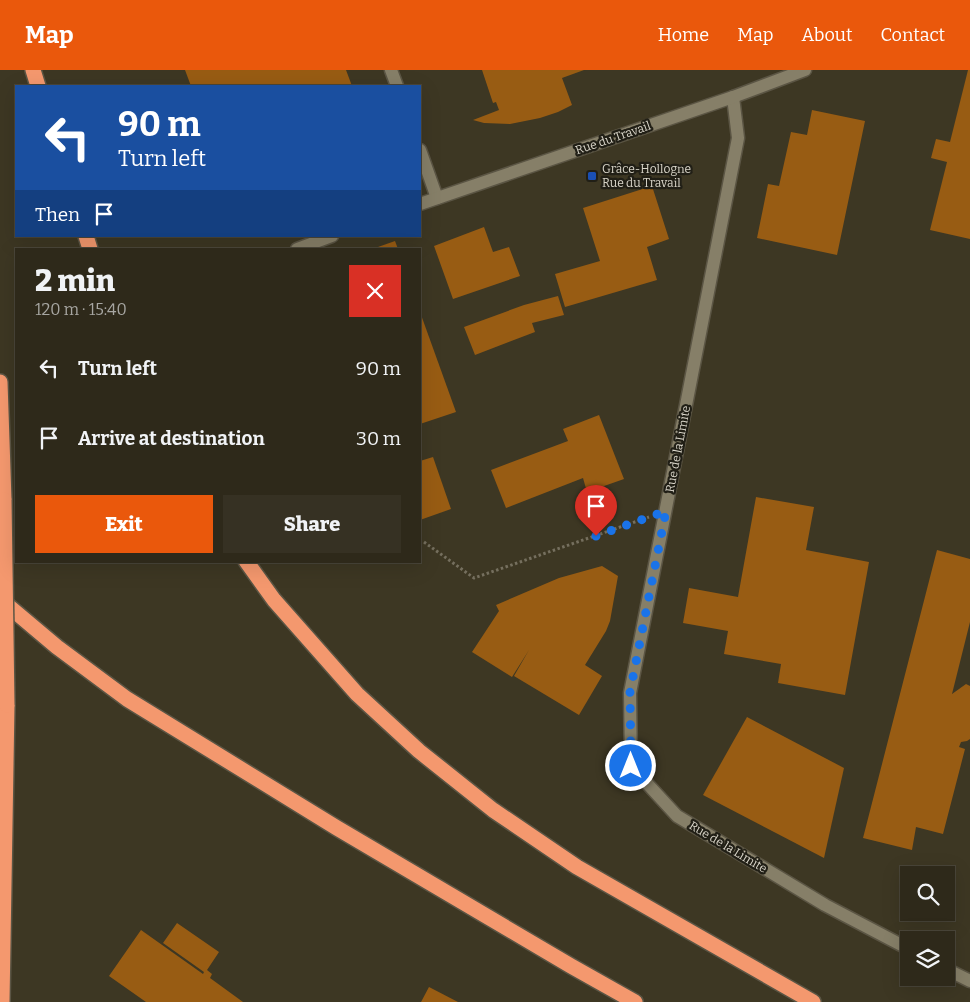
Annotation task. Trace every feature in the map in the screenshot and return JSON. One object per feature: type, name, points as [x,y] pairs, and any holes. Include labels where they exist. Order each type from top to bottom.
[{"type":"highway","points":[[33,70],[38,85]]},
{"type":"highway","points":[[0,382],[7,705],[2,1002]]},
{"type":"highway","points":[[247,563],[274,600],[357,694],[419,751],[493,810],[577,867],[813,1002]]},
{"type":"highway","points":[[0,599],[57,647],[127,699],[346,833],[634,1002]]},
{"type":"street","points":[[391,70],[397,85]]},
{"type":"street","name":"Rue du Travail","points":[[421,204],[733,97],[805,70]]},
{"type":"street","name":"Rue de la Limite","points":[[733,97],[738,138],[630,692],[631,766],[677,816],[825,905],[900,944]]},
{"type":"street","points":[[421,153],[437,198]]},
{"type":"street","points":[[300,248],[329,237]]},
{"type":"street","points":[[955,974],[970,981]]},
{"type":"path","points":[[424,542],[474,578],[666,511]]},
{"type":"building","points":[[185,70],[346,70],[352,85],[191,85]]},
{"type":"building","points":[[482,70],[584,70],[562,78],[572,105],[540,118],[510,124],[484,123],[473,120],[499,110],[496,102],[493,103]]},
{"type":"building","points":[[968,70],[970,70],[970,239],[930,230],[947,162],[931,158],[936,139],[950,142]]},
{"type":"building","points":[[812,110],[865,121],[837,255],[757,238],[768,184],[779,186],[791,132],[807,135]]},
{"type":"building","points":[[652,186],[669,239],[647,247],[657,280],[565,307],[555,274],[600,261],[583,208]]},
{"type":"building","points":[[484,227],[493,252],[509,247],[520,276],[453,299],[434,246]]},
{"type":"building","points":[[395,241],[398,248],[378,248]]},
{"type":"building","points":[[558,296],[564,315],[532,323],[535,332],[475,355],[464,327],[524,305]]},
{"type":"building","points":[[421,315],[456,412],[421,424]]},
{"type":"building","points":[[599,415],[624,479],[587,492],[583,478],[506,508],[491,470],[568,441],[563,429]]},
{"type":"building","points":[[433,457],[451,509],[421,520],[421,461]]},
{"type":"building","points":[[756,497],[814,507],[806,550],[869,562],[845,695],[778,683],[781,664],[724,654],[728,631],[683,623],[689,588],[738,597]]},
{"type":"building","points":[[937,550],[970,559],[970,622],[952,694],[966,684],[970,686],[970,739],[961,742],[959,747],[965,749],[943,834],[916,827],[912,850],[863,838]]},
{"type":"building","points":[[602,566],[618,576],[610,621],[585,665],[602,676],[579,715],[514,676],[529,650],[512,677],[472,652],[499,611],[496,605],[559,578]]},
{"type":"building","points":[[747,717],[844,768],[824,858],[703,795]]},
{"type":"building","points":[[177,923],[219,952],[207,970],[212,974],[210,978],[243,1002],[146,1002],[109,976],[141,930],[203,974],[204,972],[163,943]]},
{"type":"building","points":[[429,987],[458,1002],[421,1002]]},
{"type":"place","name":"Grâce-Hollogne Rue du Travail","points":[[592,176]]},
{"type":"route","points":[[596,536],[666,511],[630,692],[631,766]]}]
